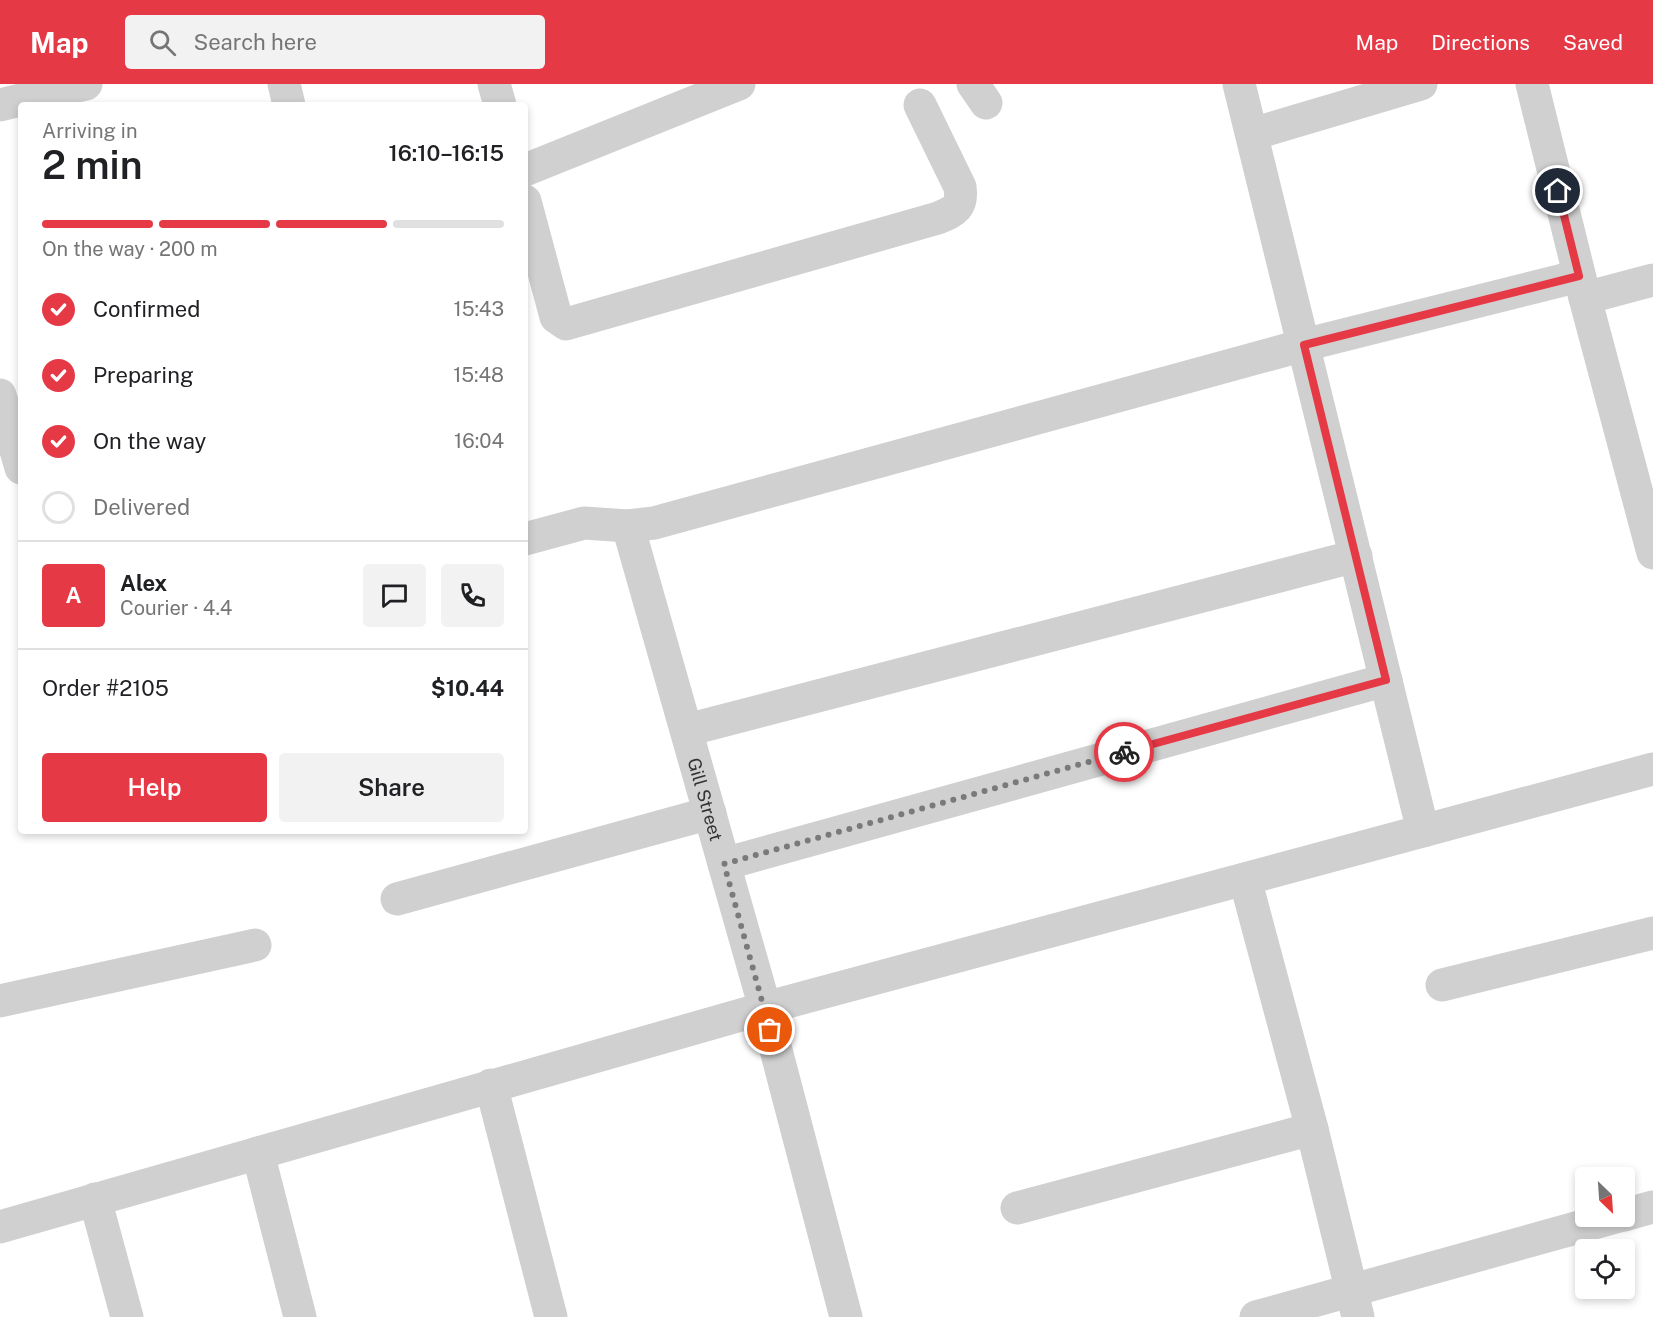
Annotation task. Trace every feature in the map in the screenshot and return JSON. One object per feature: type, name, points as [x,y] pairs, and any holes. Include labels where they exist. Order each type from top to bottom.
[{"type":"street","points":[[0,105],[86,84]]},
{"type":"street","points":[[284,84],[288,102]]},
{"type":"street","points":[[494,84],[499,102]]},
{"type":"street","points":[[528,169],[739,84]]},
{"type":"street","points":[[1239,84],[1423,831]]},
{"type":"street","points":[[1252,134],[1421,84]]},
{"type":"street","points":[[1532,84],[1582,287],[1653,553]]},
{"type":"street","points":[[528,212],[556,317],[566,324],[927,221],[951,212],[958,206],[961,197],[960,187],[920,105]]},
{"type":"street","points":[[528,538],[584,523],[628,526],[654,523],[1304,345],[1582,287],[1653,280]]},
{"type":"street","points":[[0,395],[18,458]]},
{"type":"street","name":"Gill Street","points":[[628,526],[765,1008],[846,1317]]},
{"type":"street","points":[[687,730],[1356,556]]},
{"type":"street","points":[[724,864],[1386,680]]},
{"type":"street","points":[[0,1227],[765,1008],[1653,769]]},
{"type":"street","points":[[397,899],[710,813]]},
{"type":"street","points":[[1245,879],[1312,1130],[1355,1304]]},
{"type":"street","points":[[1442,986],[1653,933]]},
{"type":"street","points":[[0,1001],[255,945]]},
{"type":"street","points":[[491,1085],[551,1317]]},
{"type":"street","points":[[1017,1208],[1312,1130]]},
{"type":"street","points":[[258,1153],[300,1317]]},
{"type":"street","points":[[94,1199],[127,1317]]},
{"type":"street","points":[[1635,1212],[1653,1207]]},
{"type":"street","points":[[1256,1317],[1355,1304],[1587,1227]]},
{"type":"way so far","points":[[770,1030],[724,864],[1124,752]]},
{"type":"route","points":[[1124,752],[1386,680],[1304,345],[1579,276],[1558,191]]}]
